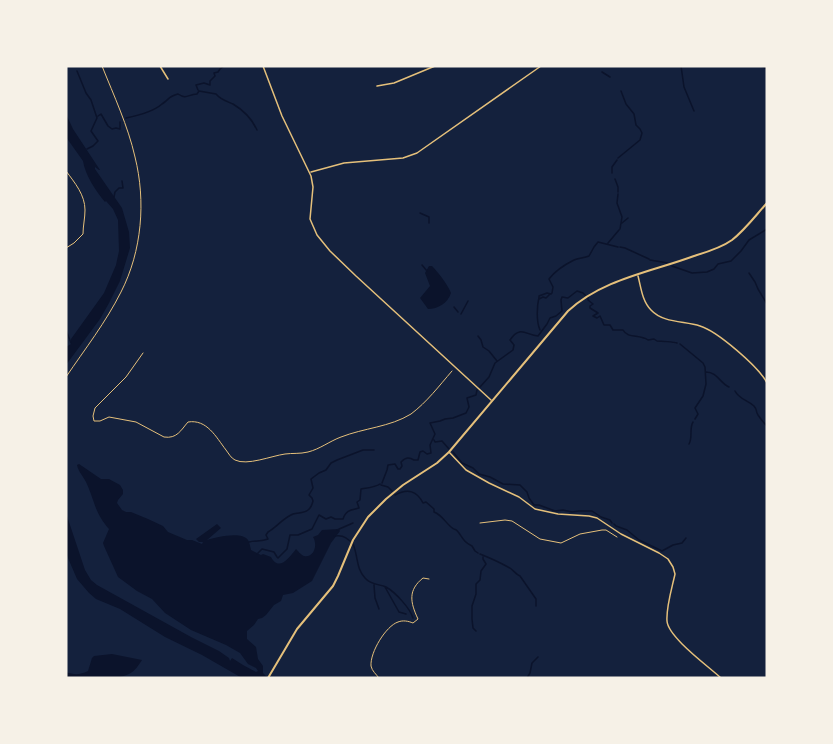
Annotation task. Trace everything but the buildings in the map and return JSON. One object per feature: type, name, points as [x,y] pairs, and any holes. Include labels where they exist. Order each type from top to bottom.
[{"type":"main road","points":[[268,678],[297,628],[336,581],[353,540],[368,517],[398,489],[437,463],[449,452],[568,311],[596,291],[630,276],[665,267],[728,242],[739,234],[767,203]]},
{"type":"street","points":[[160,66],[168,79]]},
{"type":"street","points":[[263,66],[282,116],[310,173],[313,187],[310,219],[313,228],[323,242],[364,284],[492,401]]},
{"type":"street","points":[[377,86],[387,85],[435,66]]},
{"type":"street","points":[[310,173],[344,163],[403,158],[417,153],[541,66]]},
{"type":"street","points":[[637,274],[643,297],[653,312],[662,318],[701,326],[715,333],[761,374],[767,383]]},
{"type":"street","points":[[449,452],[466,470],[515,495],[535,509],[558,514],[594,517],[659,553],[670,562],[675,574],[666,618],[668,627],[675,637],[722,678]]},
{"type":"path","points":[[66,377],[123,290],[133,263],[140,228],[140,190],[136,159],[102,66]]},
{"type":"path","points":[[66,171],[80,191],[85,211],[83,234],[66,248]]},
{"type":"path","points":[[143,353],[126,377],[95,408],[94,421],[109,417],[136,422],[170,438],[178,434],[188,422],[197,422],[212,430],[231,458],[238,462],[308,452],[340,437],[399,420],[426,401],[455,367]]},
{"type":"path","points":[[480,523],[512,521],[540,539],[561,543],[580,534],[602,530],[617,537],[621,534]]},
{"type":"path","points":[[379,678],[373,670],[371,659],[375,646],[394,624],[405,621],[413,622],[418,619],[414,611],[413,588],[420,579],[429,579]]},
{"type":"water","points":[[66,114],[73,129],[100,170],[95,167],[95,169],[122,208],[129,232],[130,248],[120,281],[109,303],[66,365],[66,347],[71,344],[71,339],[104,293],[116,265],[119,251],[118,220],[113,209],[95,188],[83,161],[66,137]]},
{"type":"water","points":[[429,266],[437,272],[451,293],[442,305],[428,309],[420,298],[430,286],[425,273]]},
{"type":"water","points":[[79,464],[101,479],[109,479],[120,485],[123,494],[117,503],[126,512],[163,526],[168,532],[187,540],[202,544],[203,542],[196,539],[217,524],[221,528],[207,540],[216,537],[245,537],[251,550],[271,557],[277,563],[284,562],[296,549],[304,556],[310,555],[315,547],[313,537],[322,530],[339,529],[340,531],[331,543],[312,581],[293,593],[283,595],[281,601],[247,631],[247,639],[256,647],[258,659],[263,666],[263,673],[268,678],[242,678],[165,637],[120,609],[96,599],[89,593],[77,579],[66,552],[66,513],[85,570],[97,585],[219,651],[230,661],[232,658],[258,671],[248,664],[240,653],[191,630],[165,613],[152,599],[118,577],[103,543],[109,529],[98,512],[77,465]]},
{"type":"water","points":[[112,654],[142,660],[133,671],[122,676],[107,679],[66,678],[66,672],[77,674],[88,671],[94,656]]},
{"type":"waterway","points":[[198,90],[196,85],[204,83],[210,85],[210,81],[215,76],[214,73],[224,66]]},
{"type":"waterway","points":[[681,66],[684,87],[694,111]]},
{"type":"waterway","points":[[761,66],[767,69]]},
{"type":"waterway","points":[[77,71],[97,118],[91,131],[98,141],[87,149]]},
{"type":"waterway","points":[[602,72],[610,77]]},
{"type":"waterway","points":[[126,118],[154,109],[174,95],[186,97],[197,94],[199,91],[216,94],[237,106],[257,130]]},
{"type":"waterway","points":[[618,158],[640,140],[642,133],[621,91]]},
{"type":"waterway","points":[[98,116],[101,114],[112,129],[120,129],[120,122]]},
{"type":"waterway","points":[[612,173],[612,167],[617,160]]},
{"type":"waterway","points":[[615,179],[618,192]]},
{"type":"waterway","points":[[114,197],[115,192],[123,188],[122,181]]},
{"type":"waterway","points":[[618,194],[617,203],[622,217],[620,229]]},
{"type":"waterway","points":[[420,213],[429,217],[429,223]]},
{"type":"waterway","points":[[622,223],[628,218]]},
{"type":"waterway","points":[[672,266],[692,273],[707,272],[718,264],[731,261],[749,240],[767,229]]},
{"type":"waterway","points":[[608,243],[619,230]]},
{"type":"waterway","points":[[551,294],[553,287],[549,279],[560,268],[574,260],[589,256],[598,242],[618,247]]},
{"type":"waterway","points":[[620,247],[649,259]]},
{"type":"waterway","points":[[650,260],[668,263]]},
{"type":"waterway","points":[[422,265],[427,271]]},
{"type":"waterway","points":[[749,273],[767,304]]},
{"type":"waterway","points":[[480,387],[489,377],[495,363],[513,350],[514,345],[510,340],[514,335],[523,332],[538,336],[550,318],[562,311],[562,297],[568,298],[577,291],[586,296]]},
{"type":"waterway","points":[[539,299],[546,298],[550,294]]},
{"type":"waterway","points":[[539,296],[551,294]]},
{"type":"waterway","points":[[539,297],[537,314],[540,330]]},
{"type":"waterway","points":[[588,298],[593,304],[590,308],[598,313],[593,316],[597,318],[600,316],[604,325],[610,325],[613,330],[623,330],[628,335],[648,340],[677,343]]},
{"type":"waterway","points":[[461,314],[468,301]]},
{"type":"waterway","points":[[454,307],[458,312]]},
{"type":"waterway","points":[[66,330],[71,343]]},
{"type":"waterway","points":[[478,336],[483,347],[497,361]]},
{"type":"waterway","points":[[680,344],[705,367],[706,384],[703,396],[695,408],[698,414],[695,419]]},
{"type":"waterway","points":[[706,372],[710,372],[729,387]]},
{"type":"waterway","points":[[382,483],[388,465],[395,464],[400,469],[404,459],[418,460],[420,452],[431,453],[430,445],[435,434],[430,423],[466,413],[469,407],[467,398],[476,395],[477,390]]},
{"type":"waterway","points":[[735,391],[754,406],[767,426]]},
{"type":"waterway","points":[[689,444],[693,422]]},
{"type":"waterway","points":[[434,440],[435,442],[442,441],[449,449]]},
{"type":"waterway","points":[[249,542],[268,539],[266,535],[268,532],[286,518],[309,509],[313,501],[309,495],[313,488],[311,479],[326,470],[331,463],[363,450],[374,450]]},
{"type":"waterway","points":[[453,452],[462,463],[479,474],[503,484],[520,485],[534,505],[555,511],[592,511],[612,523]]},
{"type":"waterway","points":[[257,554],[262,549],[274,552],[278,558],[287,549],[290,535],[298,535],[312,529],[319,515],[326,519],[331,517],[343,519],[347,512],[359,508],[357,502],[360,500],[361,489],[380,484]]},
{"type":"waterway","points":[[381,485],[392,491]]},
{"type":"waterway","points":[[395,495],[408,491],[415,493],[478,553]]},
{"type":"waterway","points":[[337,530],[353,523]]},
{"type":"waterway","points":[[614,524],[662,551],[682,543],[686,538]]},
{"type":"waterway","points":[[334,536],[342,536],[350,541]]},
{"type":"waterway","points":[[353,544],[360,570],[365,578],[394,593],[406,605],[413,618]]},
{"type":"waterway","points":[[480,554],[508,567],[520,576],[536,599],[536,606]]},
{"type":"waterway","points":[[476,631],[473,628],[472,606],[476,584],[486,564],[483,557]]},
{"type":"waterway","points":[[374,585],[379,609]]},
{"type":"waterway","points":[[385,587],[399,612],[406,614]]},
{"type":"waterway","points":[[527,678],[532,663],[538,657]]}]
